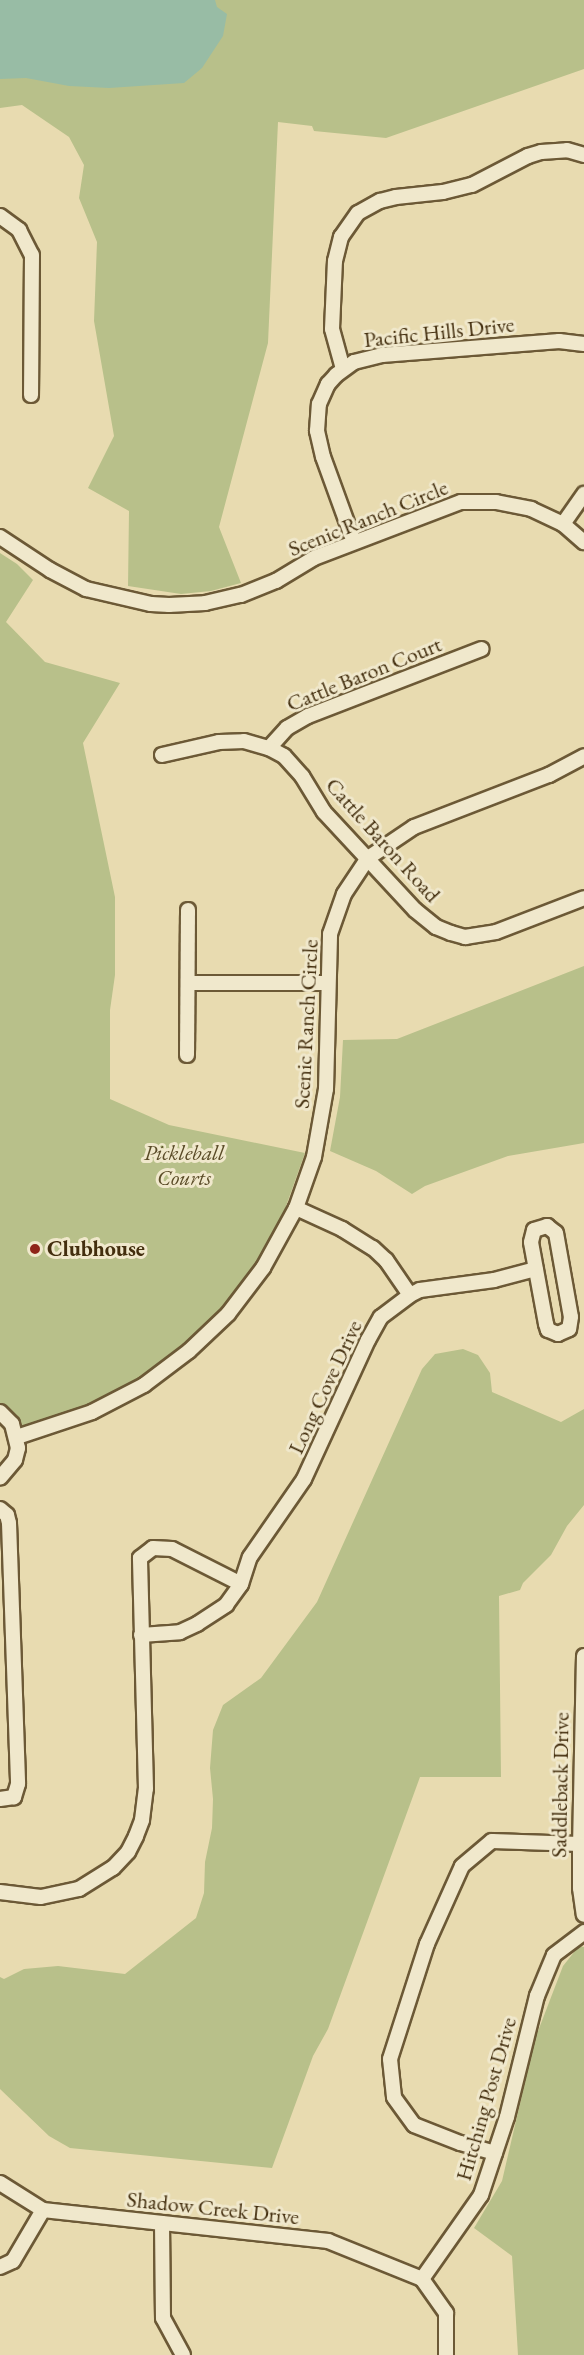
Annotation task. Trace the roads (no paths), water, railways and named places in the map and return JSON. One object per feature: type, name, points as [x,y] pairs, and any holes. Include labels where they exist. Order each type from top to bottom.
[{"type":"street","points":[[343,369],[332,329],[335,261],[341,237],[353,208],[396,197],[443,192],[472,185],[528,156],[541,152],[567,150],[584,154]]},
{"type":"street","points":[[0,216],[19,230],[32,255],[31,395]]},
{"type":"street","name":"Pacific Hills Drive","points":[[354,542],[323,457],[317,431],[317,415],[323,393],[343,369],[354,362],[382,355],[550,342],[584,344]]},
{"type":"street","points":[[563,524],[584,494]]},
{"type":"street","name":"Scenic Ranch Circle","points":[[0,537],[50,570],[86,589],[151,604],[169,605],[205,603],[241,595],[276,581],[314,558],[461,502],[515,504],[563,524],[584,542]]},
{"type":"street","name":"Cattle Baron Court","points":[[269,748],[287,728],[308,716],[482,649]]},
{"type":"street","name":"Cattle Baron Road","points":[[162,755],[230,741],[244,741],[269,748],[284,756],[324,812],[425,919],[450,933],[465,937],[496,932],[584,898]]},
{"type":"street","name":"Scenic Ranch Circle","points":[[17,1437],[75,1419],[125,1396],[189,1351],[228,1314],[263,1268],[296,1208],[314,1157],[324,1107],[328,1064],[330,934],[344,894],[368,858],[414,827],[549,775],[584,756]]},
{"type":"street","points":[[187,1055],[188,910]]},
{"type":"street","points":[[188,984],[328,983]]},
{"type":"street","points":[[296,1208],[342,1229],[373,1248],[386,1260],[410,1295]]},
{"type":"street","points":[[546,1226],[556,1233],[569,1306],[571,1324],[564,1333],[558,1334],[548,1330],[536,1269],[531,1236],[539,1227],[546,1226]]},
{"type":"street","name":"Long Cove Drive","points":[[141,1635],[180,1632],[226,1605],[241,1584],[250,1557],[304,1479],[381,1317],[420,1290],[494,1280],[536,1269]]},
{"type":"street","points":[[0,1412],[12,1424],[17,1437],[15,1460],[0,1478]]},
{"type":"street","points":[[0,1509],[6,1515],[9,1523],[18,1784],[15,1797],[0,1799]]},
{"type":"street","points":[[0,1892],[41,1897],[79,1889],[113,1868],[128,1851],[136,1836],[142,1820],[146,1789],[138,1568],[140,1558],[153,1548],[172,1549],[241,1584]]},
{"type":"street","name":"Saddleback Drive","points":[[584,1656],[580,1844],[580,1888],[584,1915]]},
{"type":"street","points":[[495,2153],[460,2143],[414,2125],[394,2097],[390,2059],[427,1944],[462,1866],[492,1841],[580,1844]]},
{"type":"street","name":"Hitching Post Drive","points":[[422,2278],[481,2195],[507,2117],[537,1996],[554,1955],[584,1932]]},
{"type":"street","name":"Shadow Creek Drive","points":[[0,2183],[43,2210],[328,2241],[422,2278]]},
{"type":"street","points":[[0,2267],[13,2261],[43,2210]]},
{"type":"street","points":[[162,2223],[162,2318],[183,2355]]},
{"type":"street","points":[[422,2278],[446,2313],[446,2355]]},
{"type":"place","name":"Clubhouse","points":[[35,1249]]},
{"type":"park label","name":"Pickleball Courts","points":[[184,1164]]}]
